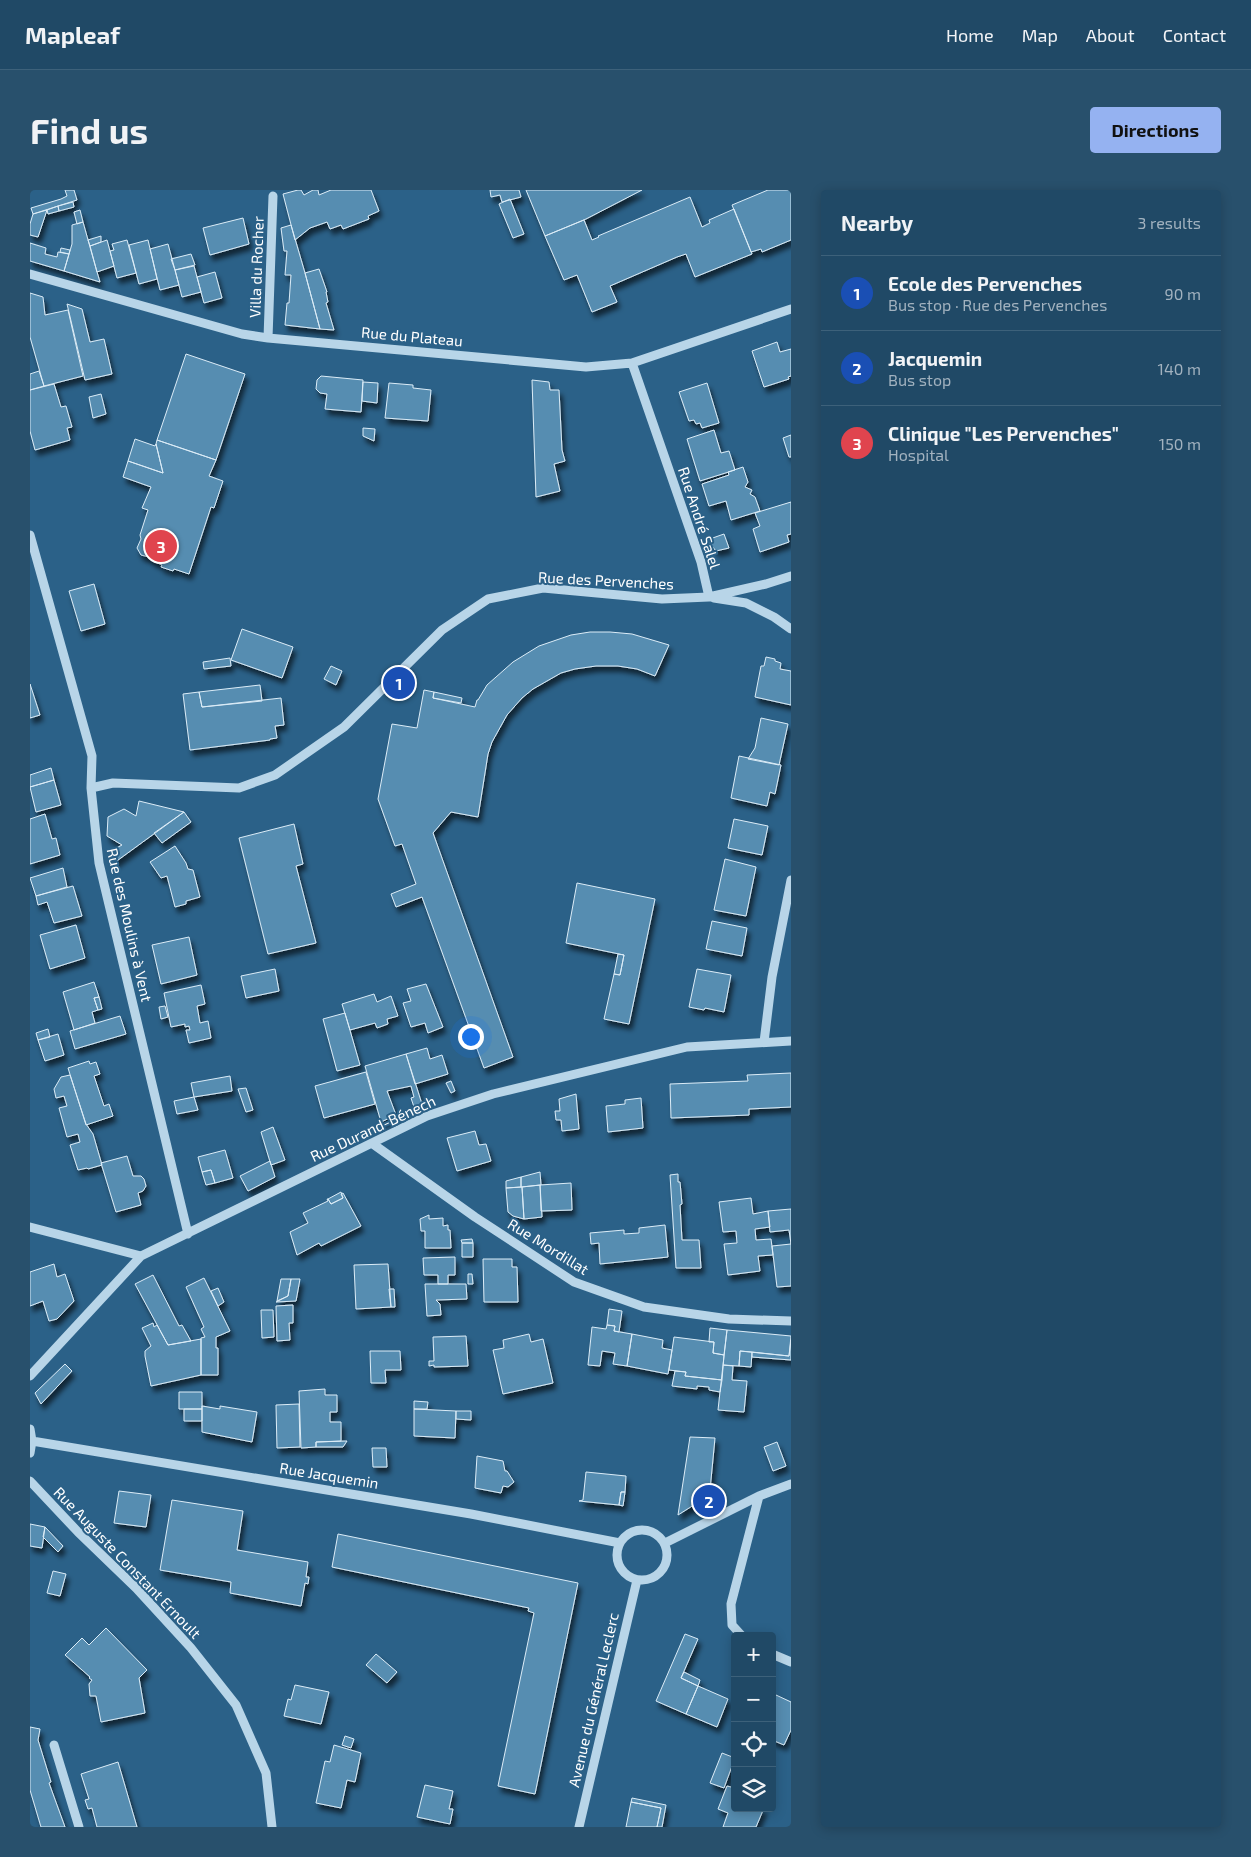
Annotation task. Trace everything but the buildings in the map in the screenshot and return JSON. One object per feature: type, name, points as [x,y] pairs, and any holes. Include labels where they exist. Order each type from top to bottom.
[{"type":"street","name":"Villa du Rocher","points":[[268,338],[273,196]]},
{"type":"street","name":"Rue du Plateau","points":[[30,274],[242,334],[586,367],[632,363],[791,309]]},
{"type":"street","name":"Rue André Salel","points":[[632,363],[701,562],[709,597]]},
{"type":"street","name":"Rue des Moulins à Vent","points":[[30,535],[65,653],[92,756],[91,788],[99,863],[188,1234]]},
{"type":"street","points":[[709,597],[766,584],[791,576]]},
{"type":"street","name":"Rue des Pervenches","points":[[91,788],[113,783],[238,788],[276,775],[344,726],[442,630],[488,599],[543,588],[662,598],[709,597]]},
{"type":"street","points":[[709,597],[746,603],[774,617],[791,629]]},
{"type":"street","points":[[764,1042],[772,977],[791,880]]},
{"type":"street","name":"Rue Durand-Bénech","points":[[30,1376],[141,1256],[427,1116],[493,1094],[687,1047],[791,1041]]},
{"type":"street","name":"Rue Mordillat","points":[[373,1144],[475,1216],[574,1282],[644,1307],[729,1318],[791,1321]]},
{"type":"street","points":[[30,1227],[141,1256]]},
{"type":"street","points":[[30,1429],[32,1442],[30,1453]]},
{"type":"street","name":"Rue Jacquemin","points":[[32,1442],[471,1514],[620,1544]]},
{"type":"street","name":"Rue Auguste Constant Ernoult","points":[[30,1481],[78,1532],[136,1588],[191,1648],[236,1705],[266,1773],[272,1827]]},
{"type":"street","points":[[665,1544],[759,1496],[791,1484]]},
{"type":"street","points":[[738,1632],[732,1626],[731,1604],[759,1496]]},
{"type":"street","points":[[642,1530],[651,1532],[660,1536],[665,1544],[668,1553],[667,1562],[662,1571],[655,1577],[637,1580],[626,1575],[620,1566],[617,1555],[620,1544],[625,1536],[633,1532],[642,1530]]},
{"type":"street","name":"Avenue du Général Leclerc","points":[[579,1827],[637,1580]]},
{"type":"street","points":[[776,1656],[791,1662]]},
{"type":"street","points":[[54,1745],[80,1827]]},
{"type":"place","name":"Clinique \"Les Pervenches\"","points":[[161,546]]},
{"type":"place","name":"Ecole des Pervenches","points":[[399,683]]},
{"type":"place","name":"Jacquemin","points":[[709,1501]]}]
